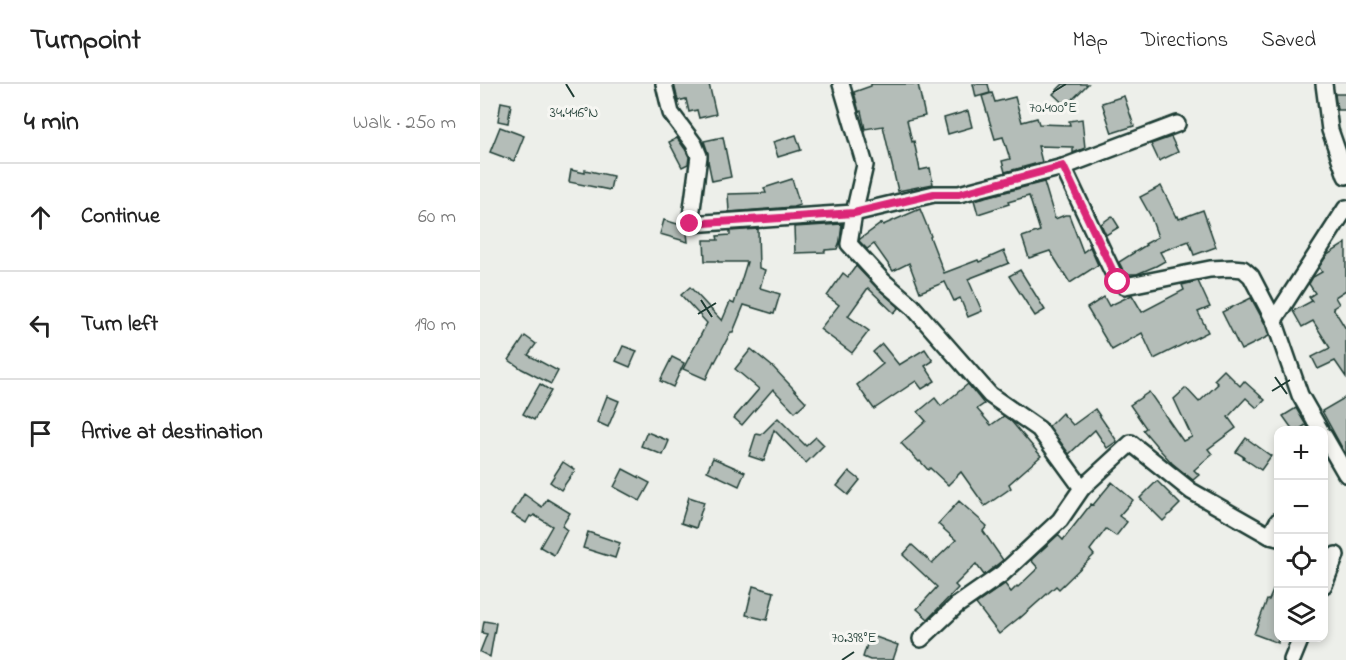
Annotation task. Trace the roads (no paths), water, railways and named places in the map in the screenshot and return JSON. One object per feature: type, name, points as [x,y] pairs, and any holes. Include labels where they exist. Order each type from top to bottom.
[{"type":"street","points":[[664,84],[671,113],[694,144],[699,156],[690,224],[854,213],[934,194],[959,194],[1063,166],[1178,124]]},
{"type":"street","points":[[841,84],[865,165],[849,244],[884,281],[912,306],[990,395],[1039,429],[1082,488]]},
{"type":"street","points":[[1324,84],[1330,130],[1346,176]]},
{"type":"street","points":[[1063,166],[1118,282],[1125,286],[1210,269],[1232,267],[1243,269],[1251,276],[1274,320],[1300,395],[1318,426]]},
{"type":"street","points":[[1274,320],[1346,208]]},
{"type":"street","points":[[921,639],[956,606],[1002,574],[1052,528],[1082,488],[1131,443],[1191,491],[1274,537]]},
{"type":"street","points":[[1328,444],[1346,474]]},
{"type":"street","points":[[1328,572],[1335,555]]},
{"type":"street","points":[[1292,660],[1299,642]]}]
